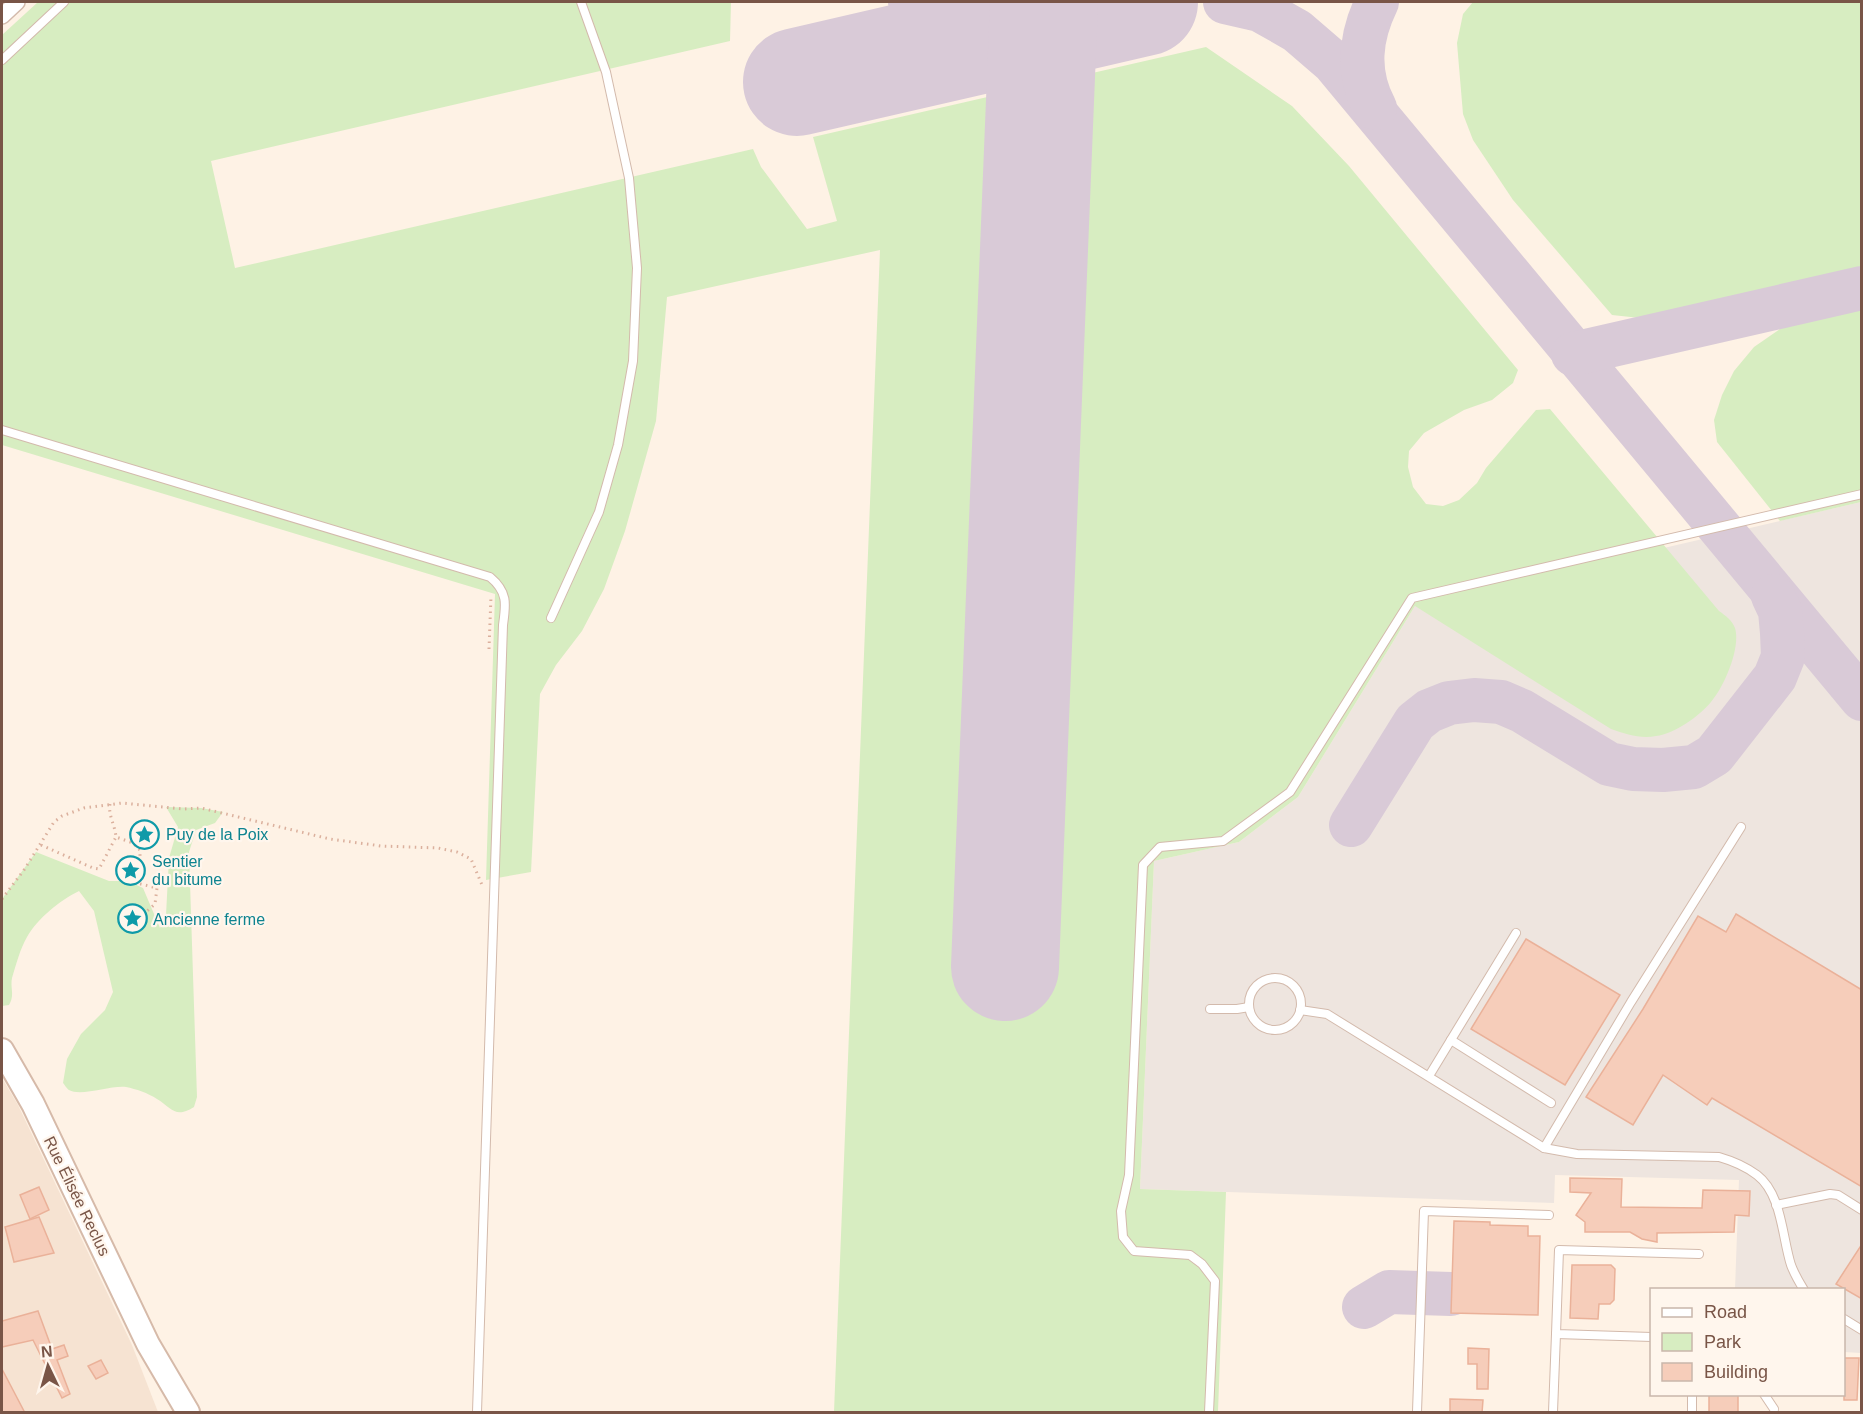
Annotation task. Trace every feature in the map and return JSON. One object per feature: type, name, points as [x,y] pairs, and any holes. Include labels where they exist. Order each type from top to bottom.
[{"type":"main road","name":"Rue Élisée Reclus","points":[[2,1050],[33,1104],[148,1344],[188,1413]]},
{"type":"main road","name":"Rue Élisée Reclus","points":[[148,1344],[174,1413]]},
{"type":"street","points":[[2,16],[17,2]]},
{"type":"lane","points":[[2,60],[64,2]]},
{"type":"lane","points":[[551,618],[599,512],[618,445],[633,361],[637,268],[629,178],[606,72],[581,2]]},
{"type":"lane","points":[[2,430],[490,577],[498,584],[506,602],[502,625],[477,1413]]},
{"type":"lane","points":[[1209,1413],[1215,1281],[1202,1263],[1190,1255],[1134,1251],[1123,1237],[1121,1212],[1129,1175],[1143,865],[1160,847],[1224,842],[1290,792],[1412,598],[1862,494]]},
{"type":"lane","points":[[1544,1148],[1631,1002],[1741,826]]},
{"type":"lane","points":[[1429,1076],[1516,933]]},
{"type":"lane","points":[[1275,978],[1291,984],[1300,998],[1299,1010],[1294,1022],[1279,1029],[1271,1030],[1256,1022],[1249,1007],[1253,990],[1259,984],[1275,978]]},
{"type":"lane","points":[[1210,1009],[1249,1007]]},
{"type":"lane","points":[[1299,1010],[1327,1014],[1544,1148],[1577,1154],[1719,1157],[1738,1163],[1759,1176],[1771,1192],[1780,1215],[1791,1265],[1803,1288]]},
{"type":"lane","points":[[1451,1040],[1551,1103]]},
{"type":"lane","points":[[1776,1205],[1830,1194],[1838,1195],[1862,1210]]},
{"type":"lane","points":[[1417,1413],[1424,1211],[1549,1215]]},
{"type":"lane","points":[[1553,1413],[1559,1250],[1698,1254]]},
{"type":"lane","points":[[1845,1320],[1862,1330]]},
{"type":"lane","points":[[1556,1334],[1650,1337]]},
{"type":"lane","points":[[1692,1396],[1692,1413]]},
{"type":"lane","points":[[1765,1396],[1774,1409]]},
{"type":"path","points":[[2,899],[41,845],[54,822],[62,816],[84,808],[137,803],[183,809],[201,808],[330,839],[381,846],[438,848],[457,852],[471,859],[482,885]]},
{"type":"path","points":[[41,845],[99,869],[116,837],[109,812],[110,804]]},
{"type":"path","points":[[116,837],[133,843],[141,850],[140,858],[128,881],[158,888],[155,904],[129,921]]},
{"type":"shaded area","points":[[1861,502],[1861,1353],[1845,1352],[1845,1288],[1735,1288],[1739,1180],[1555,1175],[1554,1203],[1140,1189],[1154,861],[1239,842],[1298,797],[1415,606]]},
{"type":"shaded area","points":[[2,1078],[18,1105],[132,1345],[158,1412],[2,1412]]},
{"type":"green space","points":[[38,2],[731,2],[730,41],[211,161],[235,268],[753,149],[761,167],[807,229],[837,221],[813,137],[1206,47],[1292,106],[1349,166],[1518,370],[1513,383],[1492,400],[1464,410],[1424,433],[1409,451],[1408,467],[1413,487],[1426,504],[1443,506],[1459,500],[1477,483],[1486,468],[1536,410],[1550,409],[1719,611],[1730,620],[1735,628],[1736,646],[1726,677],[1711,702],[1679,728],[1663,735],[1644,737],[1611,729],[1415,606],[1298,797],[1239,842],[1154,861],[1140,1189],[1226,1192],[1218,1412],[834,1412],[880,250],[667,297],[656,421],[625,531],[604,589],[582,631],[556,665],[540,694],[531,872],[486,880],[495,594],[2,445],[2,35]]},
{"type":"green space","points":[[1473,2],[1861,2],[1861,271],[1669,315],[1640,318],[1612,315],[1513,200],[1473,140],[1463,114],[1457,43],[1463,14]]},
{"type":"green space","points":[[1861,307],[1861,502],[1780,521],[1717,442],[1714,420],[1722,395],[1734,371],[1754,347],[1787,324]]},
{"type":"green space","points":[[166,807],[201,808],[223,812],[215,823],[196,830],[189,852],[197,1097],[194,1107],[182,1112],[174,1111],[150,1095],[126,1087],[74,1092],[68,1090],[63,1083],[67,1059],[81,1034],[105,1010],[113,992],[94,911],[79,891],[50,911],[27,937],[12,978],[11,1001],[9,1005],[2,1006],[2,899],[36,852],[109,881],[128,881],[143,888],[160,928],[166,915],[169,858],[178,827]]},
{"type":"building","points":[[1736,914],[1862,990],[1862,1187],[1712,1098],[1707,1105],[1663,1075],[1633,1125],[1586,1097],[1643,1009],[1698,916],[1726,932]]},
{"type":"building","points":[[1526,939],[1620,995],[1565,1085],[1471,1029]]},
{"type":"building","points":[[1570,1178],[1622,1179],[1621,1207],[1702,1208],[1703,1190],[1750,1191],[1749,1216],[1735,1215],[1734,1232],[1657,1233],[1657,1242],[1642,1239],[1630,1232],[1585,1232],[1585,1222],[1576,1215],[1591,1193],[1570,1192]]},
{"type":"building","points":[[39,1187],[49,1210],[30,1219],[20,1195]]},
{"type":"building","points":[[39,1217],[54,1253],[14,1262],[5,1227]]},
{"type":"building","points":[[1454,1221],[1528,1226],[1528,1236],[1540,1236],[1538,1315],[1451,1313]]},
{"type":"building","points":[[1862,1244],[1862,1299],[1836,1284]]},
{"type":"building","points":[[1572,1265],[1611,1265],[1615,1269],[1614,1300],[1610,1304],[1599,1304],[1598,1319],[1570,1318]]},
{"type":"building","points":[[38,1311],[52,1349],[64,1345],[68,1356],[57,1360],[70,1394],[62,1398],[33,1340],[2,1347],[2,1321]]},
{"type":"building","points":[[1468,1348],[1489,1349],[1488,1389],[1477,1389],[1477,1364],[1468,1364]]},
{"type":"building","points":[[1845,1358],[1859,1358],[1857,1400],[1844,1400]]},
{"type":"building","points":[[101,1360],[108,1373],[96,1379],[88,1366]]},
{"type":"building","points":[[2,1369],[25,1413],[2,1413]]},
{"type":"building","points":[[1709,1396],[1738,1396],[1738,1413],[1709,1413]]},
{"type":"building","points":[[1450,1399],[1483,1400],[1482,1413],[1450,1413]]},
{"type":"taxiway","points":[[910,2],[935,18],[975,29],[1028,28]]},
{"type":"taxiway","points":[[1225,2],[1260,10],[1297,31],[1333,62],[1862,699]]},
{"type":"taxiway","points":[[1375,108],[1365,81],[1362,55],[1367,28],[1377,2]]},
{"type":"taxiway","points":[[1573,354],[1862,288]]},
{"type":"taxiway","points":[[1351,825],[1415,722],[1429,711],[1449,703],[1474,700],[1501,702],[1522,711],[1609,764],[1633,769],[1663,770],[1694,767],[1714,755],[1775,677],[1783,657],[1780,611],[1773,596]]},
{"type":"taxiway","points":[[1364,1307],[1389,1292],[1451,1294]]},
{"type":"runway","points":[[1005,967],[1044,2]]},
{"type":"runway","points":[[797,82],[1144,2]]},
{"type":"place","name":"Puy de la Poix","points":[[145,834]]},
{"type":"place","name":"Sentier du bitume","points":[[131,870]]},
{"type":"place","name":"Ancienne ferme","points":[[132,919]]}]
